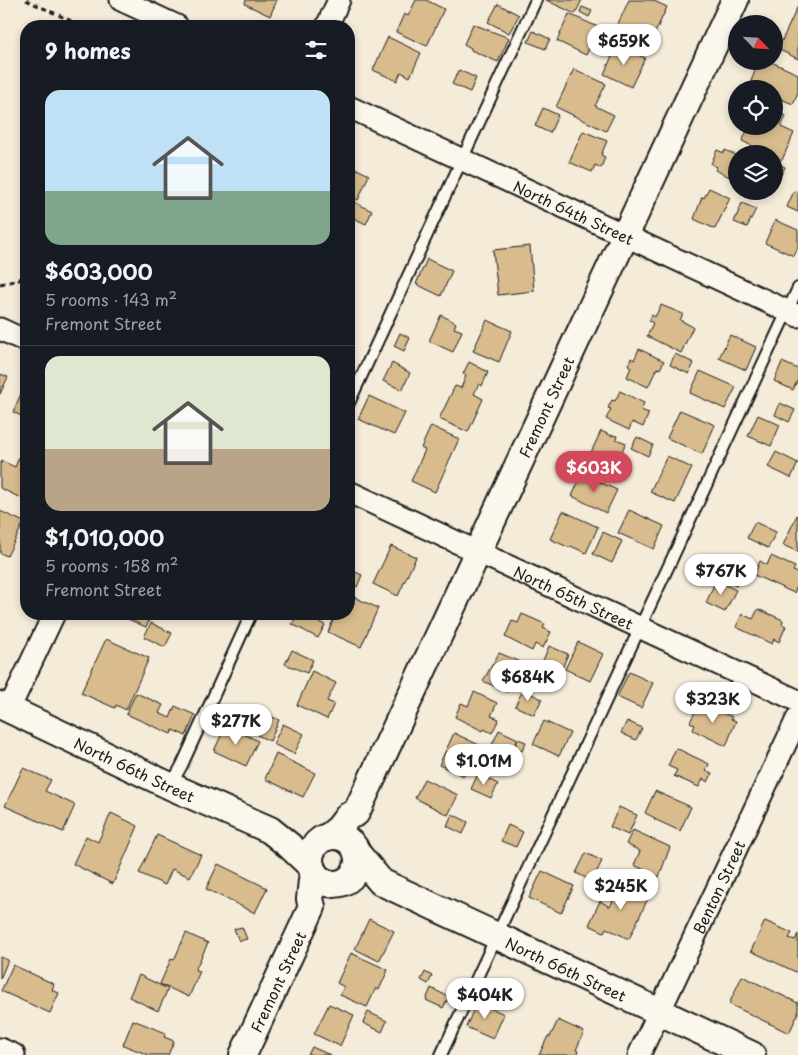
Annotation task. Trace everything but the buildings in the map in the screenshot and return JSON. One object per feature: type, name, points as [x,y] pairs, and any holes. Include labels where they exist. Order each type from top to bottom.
[{"type":"street","points":[[330,20],[339,0]]},
{"type":"street","name":"Fremont Street","points":[[356,850],[358,821],[356,813],[735,0]]},
{"type":"street","points":[[133,3],[166,20]]},
{"type":"street","name":"North 64th Street","points":[[355,110],[793,313]]},
{"type":"street","points":[[0,329],[20,338]]},
{"type":"street","name":"North 65th Street","points":[[355,495],[798,701]]},
{"type":"street","points":[[5,707],[51,620]]},
{"type":"street","name":"North 66th Street","points":[[5,707],[170,786],[270,830],[294,850],[312,869]]},
{"type":"street","name":"Benton Street","points":[[639,1055],[798,717]]},
{"type":"street","name":"Fremont Street","points":[[325,838],[339,828],[348,816],[356,813]]},
{"type":"street","name":"North 66th Street","points":[[270,830],[325,838]]},
{"type":"street","points":[[339,836],[345,838],[356,850],[358,866],[356,872],[343,883],[324,883],[312,869],[310,859],[314,846],[325,838],[339,836]]},
{"type":"street","name":"North 66th Street","points":[[356,850],[381,882]]},
{"type":"street","name":"Fremont Street","points":[[243,1055],[312,907],[310,899],[312,869]]},
{"type":"street","name":"North 66th Street","points":[[343,883],[381,882],[752,1055]]},
{"type":"street","name":"Fremont Street","points":[[312,907],[320,904],[343,883]]},
{"type":"street","points":[[0,1049],[14,1055]]},
{"type":"lane","points":[[355,390],[536,0]]},
{"type":"lane","points":[[440,1055],[640,629],[793,313],[798,288]]},
{"type":"lane","points":[[170,786],[248,620]]},
{"type":"path","points":[[26,0],[69,20]]},
{"type":"path","points":[[0,284],[20,279]]}]
